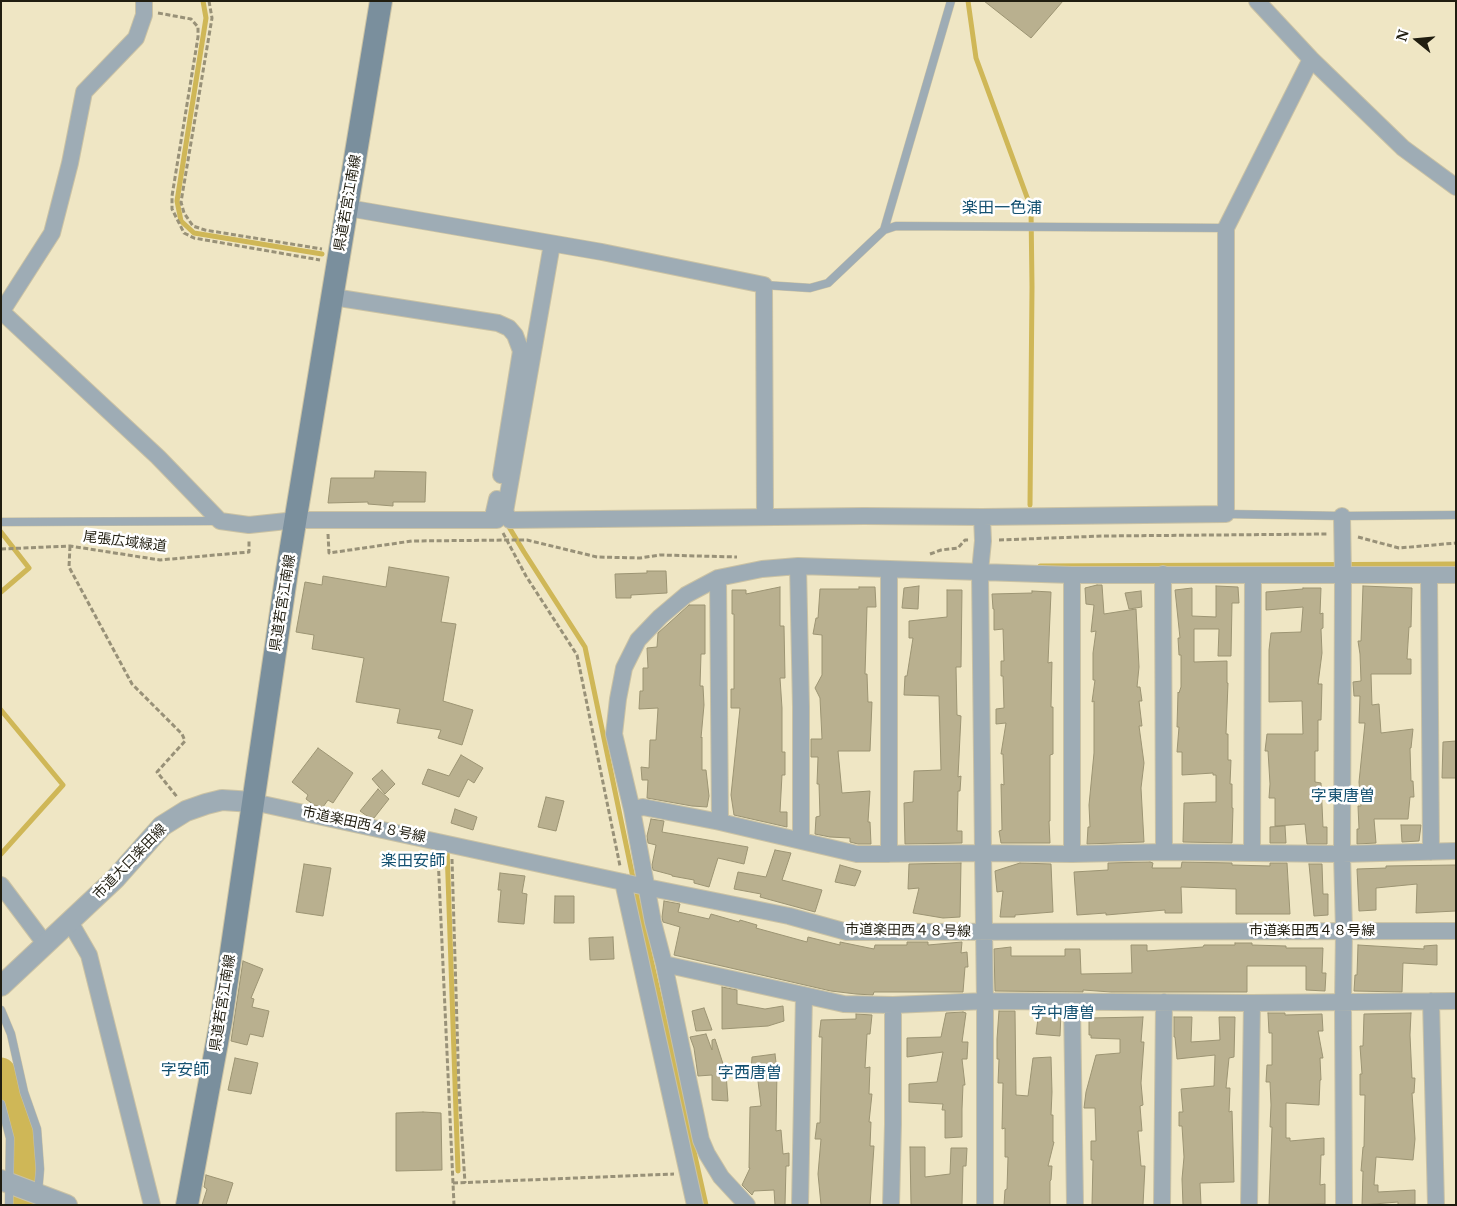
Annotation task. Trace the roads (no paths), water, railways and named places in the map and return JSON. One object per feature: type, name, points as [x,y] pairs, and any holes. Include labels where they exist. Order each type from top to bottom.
[{"type":"main road","name":"県道若宮江南線","points":[[187,1205],[221,1021],[287,570],[381,1]]},
{"type":"street","points":[[1257,1],[1311,59],[1403,148],[1456,187]]},
{"type":"street","points":[[144,6],[136,38],[84,92],[70,163],[52,233],[2,311],[158,457],[220,521],[248,525],[296,520],[497,520],[494,512],[521,351],[515,336],[509,328],[498,323],[333,297]]},
{"type":"street","points":[[552,244],[506,512],[510,520],[1226,514],[1226,228],[1311,59]]},
{"type":"street","points":[[348,208],[764,284],[764,517]]},
{"type":"street","points":[[1342,516],[1344,1205]]},
{"type":"street","points":[[982,517],[983,541],[980,571],[985,1001],[985,1205]]},
{"type":"street","points":[[798,566],[801,841]]},
{"type":"street","points":[[747,1205],[721,1177],[707,1154],[702,1140],[664,964],[653,922],[632,810],[614,734],[624,668],[638,640],[660,617],[686,595],[718,578],[762,569],[798,566],[1072,575],[1253,575],[1343,568],[1429,576],[1456,575]]},
{"type":"street","points":[[889,570],[889,854]]},
{"type":"street","points":[[1163,574],[1164,852]]},
{"type":"street","points":[[1072,575],[1072,854]]},
{"type":"street","points":[[1252,853],[1253,575]]},
{"type":"street","points":[[1429,576],[1432,852]]},
{"type":"street","points":[[718,578],[720,822]]},
{"type":"street","name":"市道大口楽田線","points":[[1,986],[115,879],[162,826],[186,811],[222,800],[253,802]]},
{"type":"street","name":"市道楽田西４８号線","points":[[253,802],[789,916],[847,932],[1456,931]]},
{"type":"street","points":[[632,810],[643,807],[720,822],[857,854],[1164,852],[1342,854],[1456,851]]},
{"type":"street","points":[[623,882],[695,1205]]},
{"type":"street","points":[[1,885],[46,945]]},
{"type":"street","points":[[70,922],[89,955],[152,1205]]},
{"type":"street","points":[[664,964],[844,1004],[985,1001],[1072,1003],[1456,1001]]},
{"type":"street","points":[[800,1205],[804,995]]},
{"type":"street","points":[[1432,1001],[1436,1205]]},
{"type":"street","points":[[1162,1205],[1164,1002]]},
{"type":"street","points":[[1072,1003],[1075,1205]]},
{"type":"street","points":[[1249,1205],[1252,1003]]},
{"type":"street","points":[[891,1205],[893,1004]]},
{"type":"street","points":[[8,1182],[67,1205]]},
{"type":"lane","points":[[884,230],[951,1]]},
{"type":"lane","points":[[764,284],[810,288],[828,283],[884,230],[896,226],[1226,228]]},
{"type":"lane","points":[[1226,514],[1456,515]]},
{"type":"lane","points":[[1,522],[220,521]]},
{"type":"lane","points":[[1,1010],[11,1034],[24,1092],[37,1130],[40,1169],[37,1193]]},
{"type":"lane","points":[[1,1104],[10,1138],[8,1182],[10,1205]]},
{"type":"waterway","points":[[203,1],[206,18],[177,201],[181,221],[194,233],[322,254]]},
{"type":"waterway","points":[[968,1],[976,58],[1031,208],[1030,505]]},
{"type":"waterway","points":[[506,522],[585,647],[637,897],[706,1205]]},
{"type":"waterway","points":[[1,532],[29,568],[1,592]]},
{"type":"waterway","points":[[1040,566],[1456,564]]},
{"type":"waterway","points":[[1,710],[63,785],[1,854]]},
{"type":"waterway","points":[[447,848],[458,1171]]},
{"type":"waterway","points":[[1,1072],[23,1121],[26,1136],[24,1205]]},
{"type":"district","name":"楽田一色浦","points":[[1002,208]]},
{"type":"district","name":"字東唐曽","points":[[1343,796]]},
{"type":"district","name":"楽田安師","points":[[413,861]]},
{"type":"district","name":"字中唐曽","points":[[1063,1013]]},
{"type":"district","name":"字安師","points":[[185,1070]]},
{"type":"district","name":"字西唐曽","points":[[750,1073]]}]
